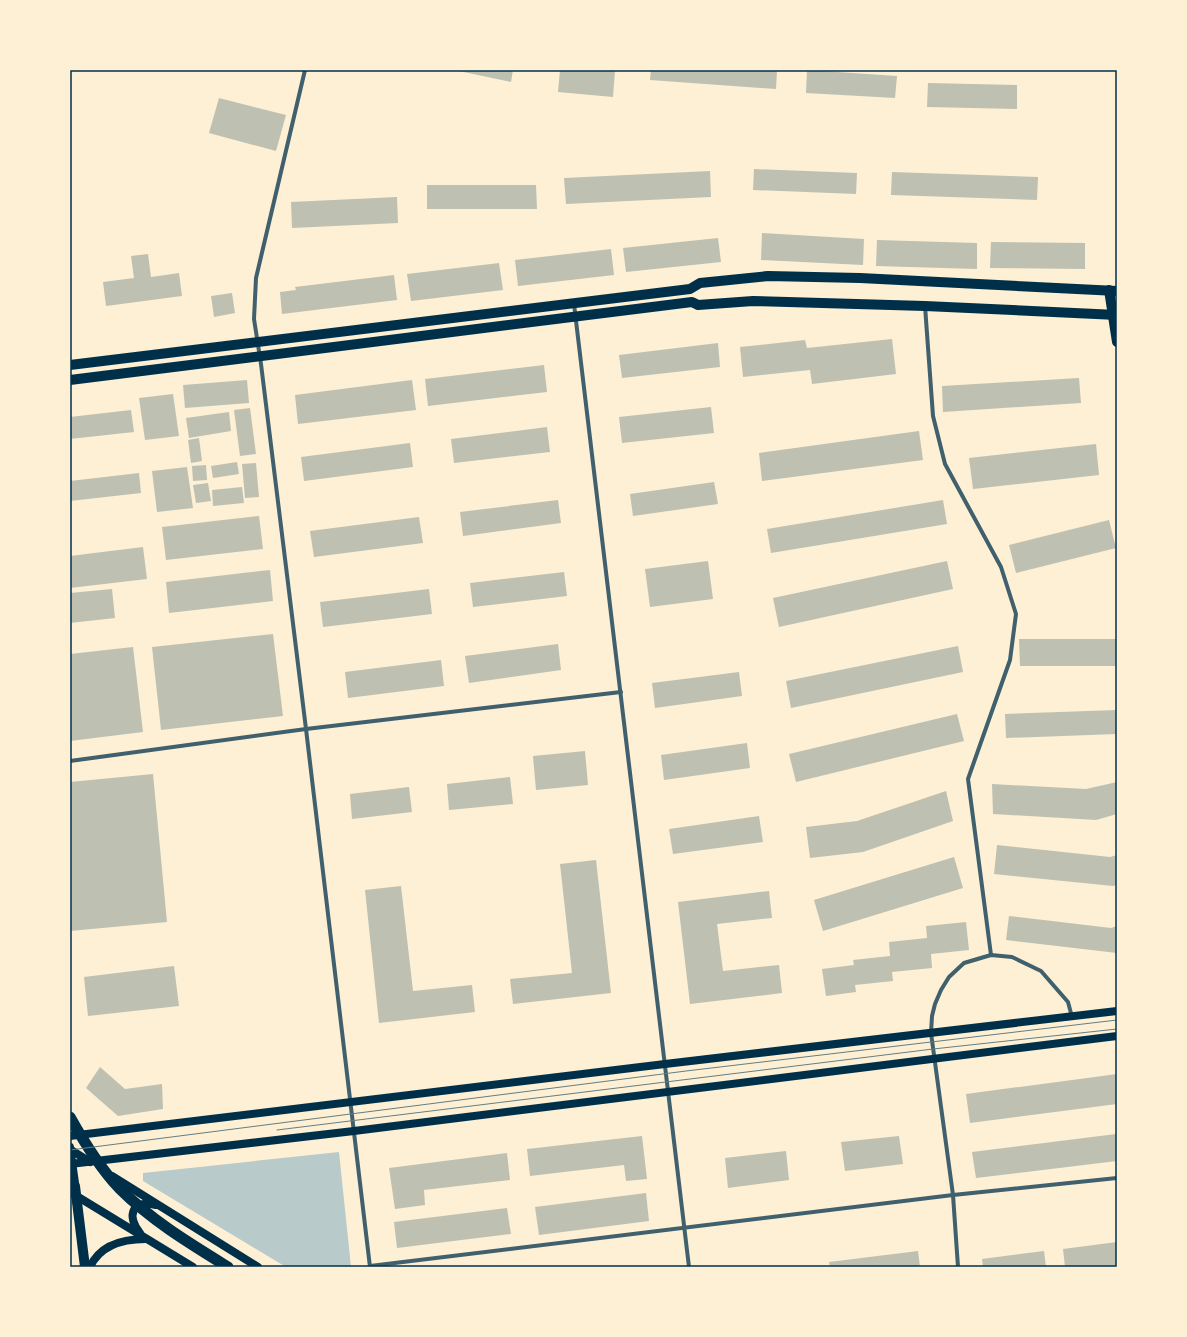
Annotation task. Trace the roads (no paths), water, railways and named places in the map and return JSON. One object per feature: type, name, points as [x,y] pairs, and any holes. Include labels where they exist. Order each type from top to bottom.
[{"type":"highway","points":[[70,1118],[99,1164],[118,1187],[163,1226],[228,1267]]},
{"type":"main road","points":[[70,365],[690,289],[700,283],[768,276],[860,278],[1113,291],[1117,342]]},
{"type":"main road","points":[[70,380],[692,302],[698,305],[753,301],[925,306],[1115,315]]},
{"type":"main road","points":[[70,1136],[1117,1011]]},
{"type":"main road","points":[[71,1164],[354,1131],[1117,1036]]},
{"type":"main road","points":[[70,1147],[89,1162],[258,1267]]},
{"type":"main road","points":[[70,1147],[74,1191],[85,1267]]},
{"type":"main road","points":[[70,1176],[74,1191],[193,1267]]},
{"type":"main road","points":[[147,1239],[139,1232],[133,1222],[133,1210],[142,1204],[148,1203],[164,1208]]},
{"type":"main road","points":[[90,1267],[103,1249],[118,1242],[134,1239],[147,1239]]},
{"type":"street","points":[[305,70],[256,278],[254,318],[306,730],[370,1267],[684,1227],[953,1195],[1117,1178]]},
{"type":"street","points":[[574,303],[689,1267]]},
{"type":"street","points":[[925,306],[933,416],[945,464],[1002,567],[1016,614],[1010,660],[968,778],[991,955]]},
{"type":"street","points":[[70,761],[306,730],[621,692]]},
{"type":"street","points":[[958,1267],[953,1195],[931,1033],[932,1016],[941,990],[949,977],[964,963],[991,955],[1012,957],[1041,971],[1068,1002],[1072,1017]]},
{"type":"tram line","points":[[70,1150],[686,1071],[1117,1020]]},
{"type":"tram line","points":[[277,1130],[933,1049],[1117,1029]]}]
